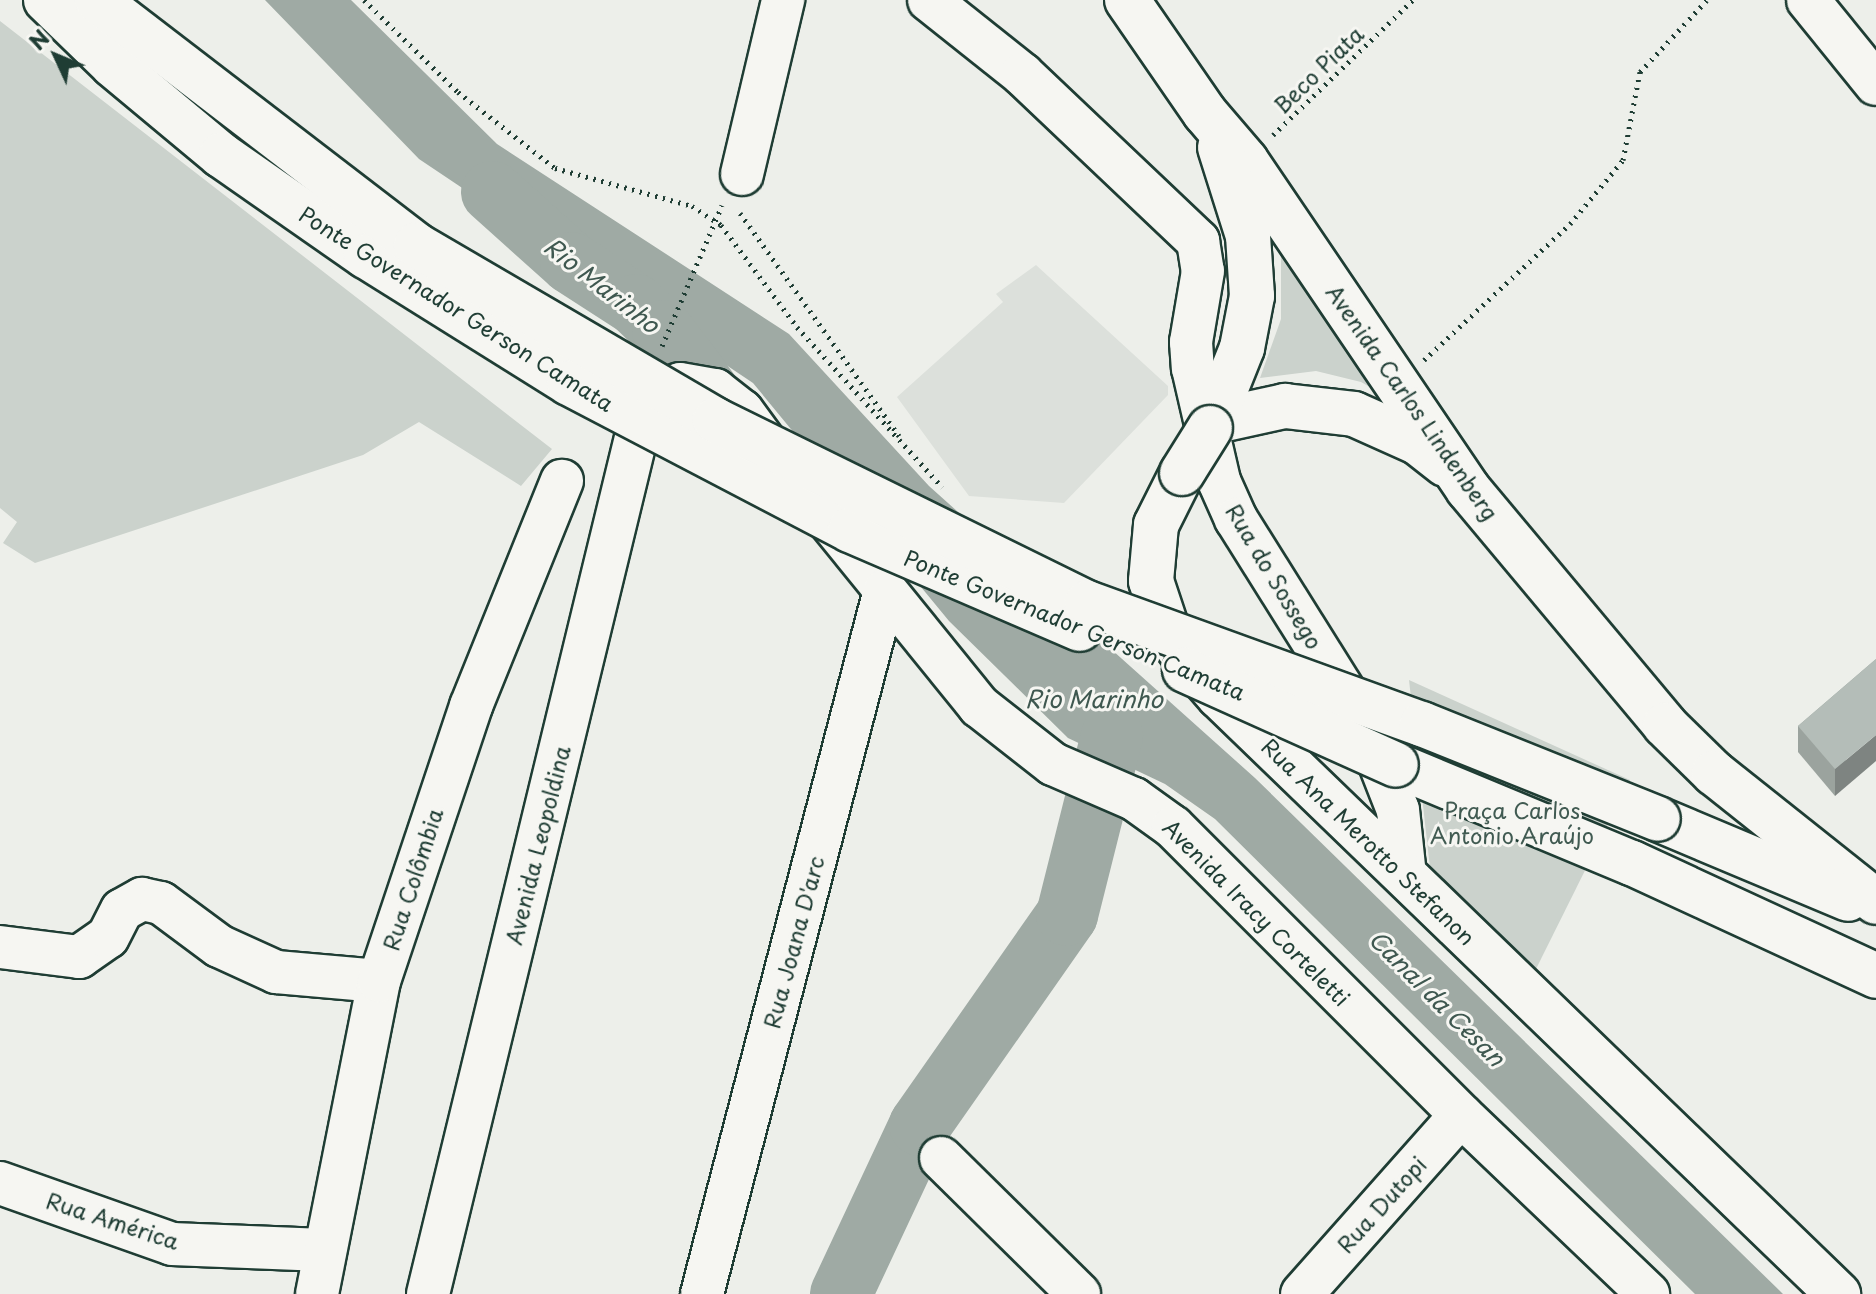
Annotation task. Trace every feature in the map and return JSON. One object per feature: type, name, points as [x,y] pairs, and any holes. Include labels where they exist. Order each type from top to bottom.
[{"type":"main road","name":"Ponte Governador Gerson Camata","points":[[46,0],[113,65],[221,155],[366,256],[569,383],[850,530],[1039,613],[1236,689],[1396,765],[1632,863],[1876,976]]},
{"type":"main road","name":"Ponte Governador Gerson Camata","points":[[97,0],[416,245],[715,420],[1087,603],[1422,724],[1876,911]]},
{"type":"main road","name":"Avenida Carlos Lindenberg","points":[[1127,0],[1205,113],[1246,161],[1400,382],[1468,489],[1665,725],[1726,782],[1876,902]]},
{"type":"main road","name":"Rua Ana Merotto Stefanon","points":[[1205,113],[1241,210],[1252,269],[1242,348],[1213,424],[1182,473],[1156,525],[1151,553],[1151,581],[1169,635],[1219,696],[1838,1294]]},
{"type":"main road","points":[[1213,424],[1285,406],[1354,414],[1417,442],[1468,489]]},
{"type":"street","points":[[740,191],[783,0]]},
{"type":"street","name":"Rua do Sossego","points":[[929,0],[1022,74],[1198,241],[1203,271],[1191,342],[1193,368],[1219,481],[1236,519],[1357,711],[1388,775],[1398,810],[1405,876]]},
{"type":"street","points":[[1808,0],[1876,84]]},
{"type":"street","name":"Avenida Iracy Corteletti","points":[[651,378],[706,388],[730,399],[979,706],[1030,750],[1109,787],[1173,827],[1461,1115],[1648,1294]]},
{"type":"street","name":"Avenida Leopoldina","points":[[428,1294],[651,378]]},
{"type":"street","name":"Rua Colômbia","points":[[317,1294],[379,981],[461,734],[562,481]]},
{"type":"street","name":"Rua Joana D'arc","points":[[702,1294],[885,590]]},
{"type":"street","points":[[0,947],[79,957],[108,937],[122,910],[142,899],[161,903],[219,946],[276,972],[379,981]]},
{"type":"street","name":"Rua Dutopi","points":[[1302,1294],[1461,1115]]},
{"type":"street","points":[[941,1158],[1079,1294]]},
{"type":"street","name":"Rua América","points":[[0,1183],[172,1244],[324,1250]]},
{"type":"path","name":"Beco Piata","points":[[1246,161],[1413,0]]},
{"type":"path","points":[[1400,382],[1570,224],[1623,160],[1640,72],[1707,0]]},
{"type":"path","points":[[740,191],[912,454]]},
{"type":"path","points":[[651,378],[710,222]]},
{"type":"shaded area","points":[[1036,265],[1168,386],[1168,395],[1064,503],[969,496],[897,397],[1003,302],[996,294]]},
{"type":"green space","points":[[0,21],[552,449],[521,486],[419,422],[363,455],[35,563],[3,543],[17,522],[0,508]]},
{"type":"green space","points":[[1281,248],[1382,394],[1361,382],[1316,371],[1260,378],[1281,319]]},
{"type":"green space","name":"Praça Carlos Antonio Araújo","points":[[1409,680],[1630,780],[1535,971],[1430,868]]},
{"type":"water","name":"Rio Marinho","points":[[265,0],[351,0],[497,144],[789,334],[929,486],[1255,778],[1783,1294],[1695,1294],[1215,819],[1165,784],[1068,738],[949,621],[753,383],[419,159]]},
{"type":"building","points":[[1876,659],[1876,735],[1835,769],[1798,726]]},
{"type":"waterway","name":"Rio Marinho","points":[[492,192],[571,263],[636,305],[663,331],[740,434]]},
{"type":"waterway","name":"Rio Marinho","points":[[841,1294],[920,1125],[1067,915],[1112,736]]},
{"type":"water label","name":"Canal da Cesan","points":[[1437,998]]}]
